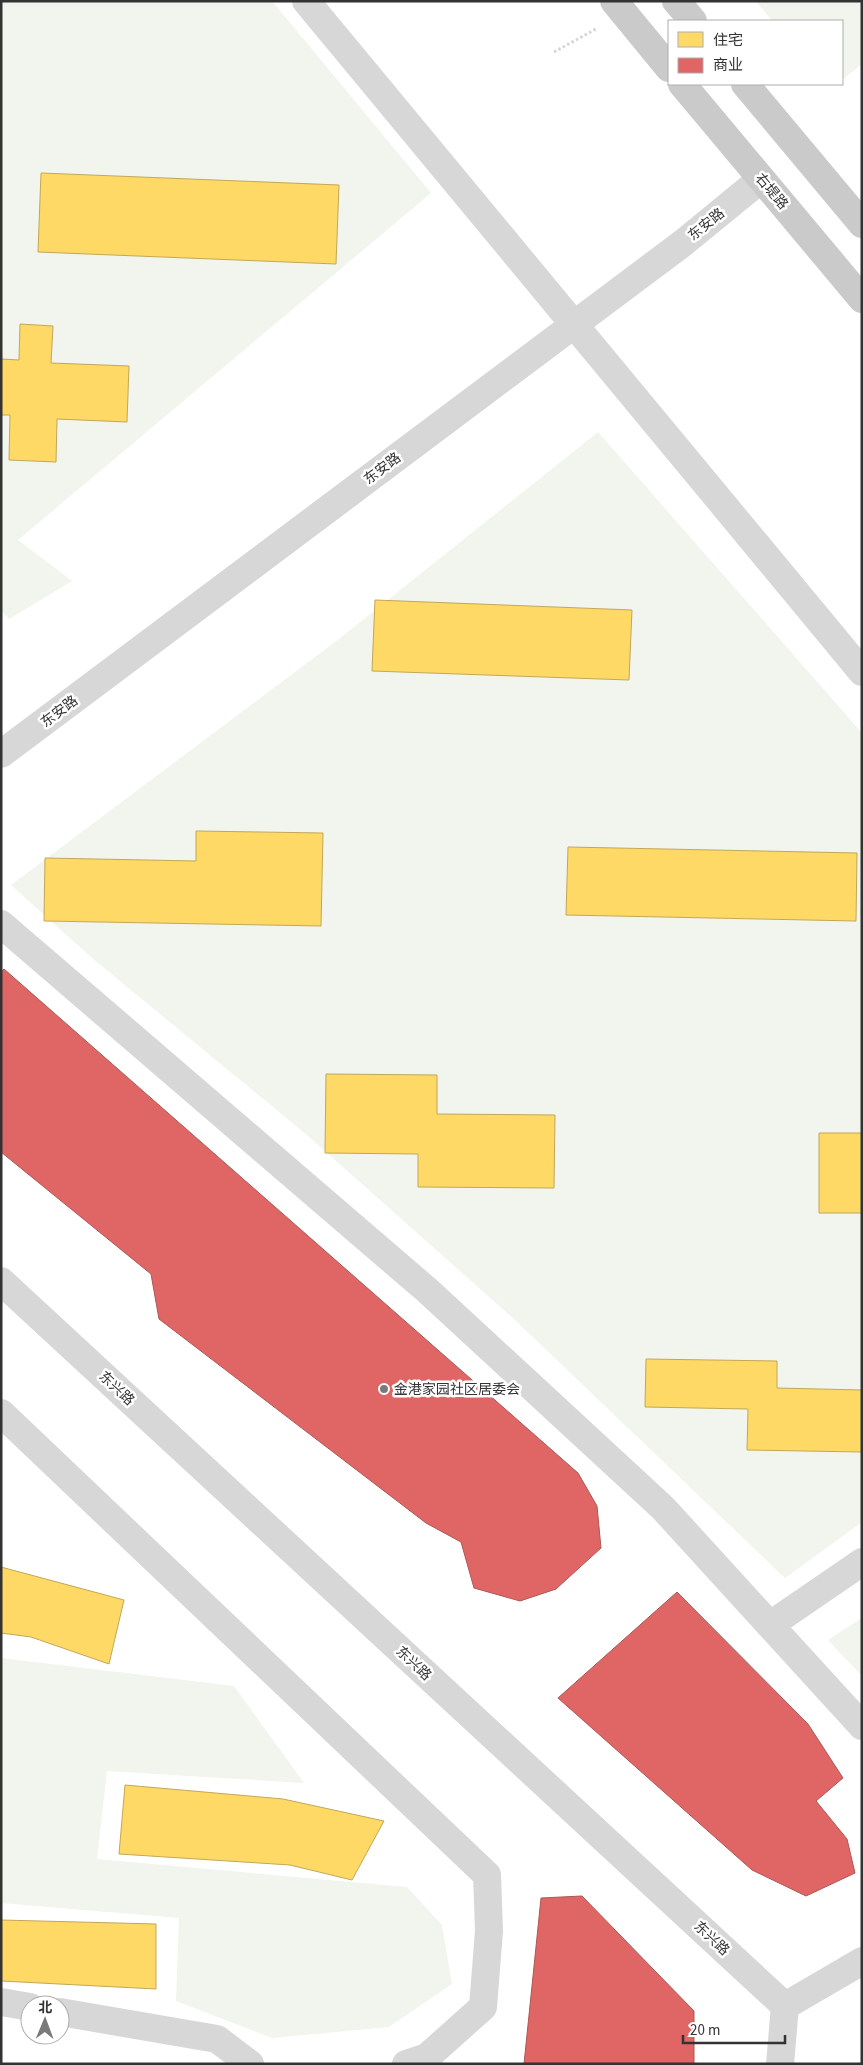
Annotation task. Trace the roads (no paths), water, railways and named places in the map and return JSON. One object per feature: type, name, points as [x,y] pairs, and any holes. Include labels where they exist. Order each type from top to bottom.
[{"type":"main road","points":[[676,1],[692,20]]},
{"type":"main road","points":[[619,8],[668,67]]},
{"type":"main road","name":"右堤路","points":[[683,85],[862,299]]},
{"type":"main road","points":[[746,85],[862,224]]},
{"type":"street","points":[[306,1],[862,672]]},
{"type":"street","name":"东安路","points":[[1,754],[683,243],[761,179]]},
{"type":"street","points":[[1,924],[428,1290],[664,1508],[862,1726]]},
{"type":"street","name":"东兴路","points":[[1,1281],[785,2006]]},
{"type":"street","points":[[1,1413],[487,1875],[489,1931],[483,2007],[427,2057],[406,2064]]},
{"type":"street","points":[[770,1625],[862,1562]]},
{"type":"street","points":[[780,2064],[785,2006],[862,1961]]},
{"type":"street","points":[[1,2002],[20,2005]]},
{"type":"street","points":[[70,2014],[217,2039],[250,2064]]},
{"type":"place","name":"金港家园社区居委会","points":[[384,1389]]}]
